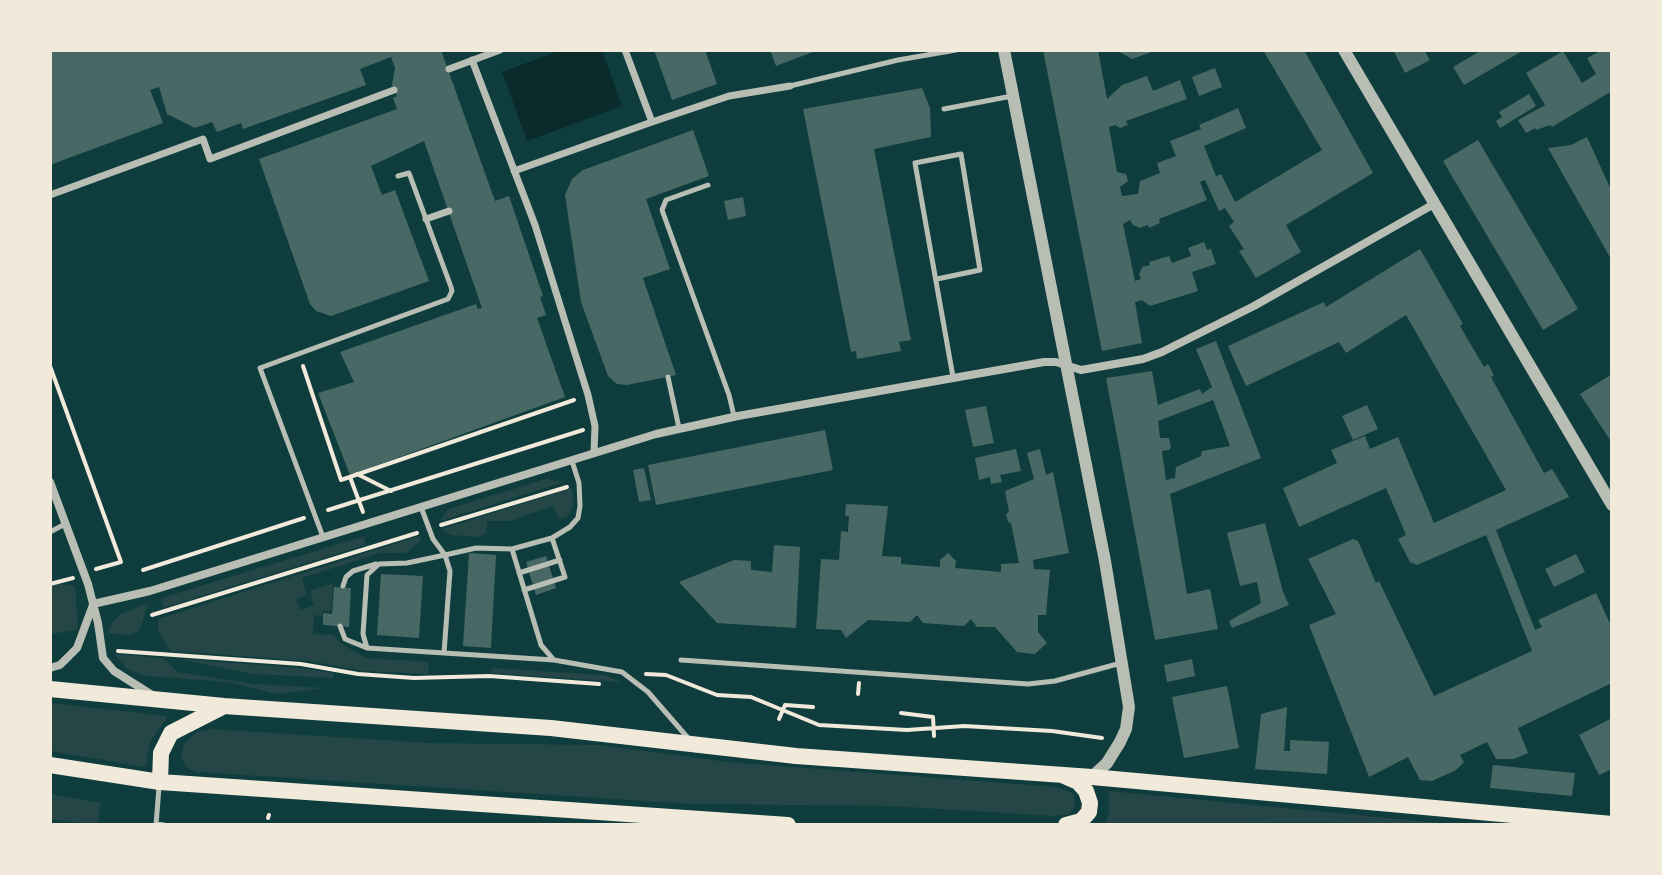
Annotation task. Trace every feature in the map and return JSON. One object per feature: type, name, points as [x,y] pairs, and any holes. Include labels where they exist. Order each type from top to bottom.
[{"type":"main road","points":[[50,689],[224,706],[551,728],[796,756],[1059,774],[1612,824]]},
{"type":"main road","points":[[160,782],[161,753],[171,733],[224,706]]},
{"type":"main road","points":[[50,765],[160,782],[788,825]]},
{"type":"main road","points":[[1059,774],[1078,782],[1086,791],[1090,803],[1089,812],[1081,821],[1066,825]]},
{"type":"street","points":[[449,69],[500,50]]},
{"type":"street","points":[[625,50],[652,122]]},
{"type":"street","points":[[1004,50],[1129,707],[1126,729],[1120,742],[1107,763],[1092,777]]},
{"type":"street","points":[[1344,50],[1612,505]]},
{"type":"street","points":[[472,60],[535,225],[588,395],[595,426],[594,452]]},
{"type":"street","points":[[514,171],[729,96],[790,86]]},
{"type":"street","points":[[50,195],[203,139],[210,159],[394,90]]},
{"type":"street","points":[[93,604],[150,591],[594,452],[679,429],[1044,362],[1081,370],[1143,359],[1254,306],[1434,204]]},
{"type":"street","points":[[426,219],[449,211]]},
{"type":"street","points":[[50,482],[93,604],[103,658],[114,671],[159,700]]},
{"type":"street","points":[[50,668],[60,665],[77,648],[93,604]]},
{"type":"lane","points":[[790,86],[898,60],[956,50]]},
{"type":"lane","points":[[944,109],[1013,96]]},
{"type":"lane","points":[[937,279],[980,270],[961,154],[915,163],[953,378]]},
{"type":"lane","points":[[323,537],[260,368],[448,299],[451,287],[409,173],[398,176]]},
{"type":"lane","points":[[708,185],[666,200],[662,210],[729,395],[734,417]]},
{"type":"lane","points":[[668,377],[679,429]]},
{"type":"lane","points":[[343,586],[346,577],[353,571],[379,564],[407,563],[476,548],[512,549],[552,538],[578,518],[581,496],[572,459]]},
{"type":"lane","points":[[421,507],[428,529],[445,555],[450,571],[444,653]]},
{"type":"lane","points":[[50,532],[66,524]]},
{"type":"lane","points":[[524,590],[565,577],[552,538]]},
{"type":"lane","points":[[512,549],[541,645],[554,660]]},
{"type":"lane","points":[[519,573],[560,560]]},
{"type":"lane","points":[[367,648],[363,634],[367,575],[379,564]]},
{"type":"lane","points":[[340,626],[345,639],[367,648],[554,660],[622,672],[635,680],[691,742]]},
{"type":"lane","points":[[681,660],[1028,684],[1069,678],[1121,663]]},
{"type":"lane","points":[[160,782],[156,825],[164,825]]},
{"type":"path","points":[[50,366],[121,562]]},
{"type":"path","points":[[303,366],[341,480],[588,395]]},
{"type":"path","points":[[143,570],[595,426]]},
{"type":"path","points":[[357,474],[393,491]]},
{"type":"path","points":[[152,615],[579,483]]},
{"type":"path","points":[[100,649],[301,664],[358,674],[414,678],[489,676],[600,684]]},
{"type":"path","points":[[635,680],[646,674],[658,674],[717,695],[751,697],[819,725],[907,730],[964,726],[1052,731],[1120,742]]},
{"type":"path","points":[[779,719],[785,705],[813,707]]},
{"type":"path","points":[[901,713],[933,717],[934,736]]},
{"type":"shaded area","points":[[562,50],[602,50],[622,106],[527,141],[502,72]]},
{"type":"shaded area","points":[[546,479],[564,482],[440,521],[448,509]]},
{"type":"shaded area","points":[[572,488],[574,505],[563,519],[558,517],[553,506],[510,521],[487,521],[486,533],[480,537],[451,535],[442,529]]},
{"type":"shaded area","points":[[365,536],[365,545],[163,606],[161,598]]},
{"type":"shaded area","points":[[419,536],[421,539],[406,553],[379,553],[302,578],[307,595],[296,599],[300,610],[314,605],[310,591],[333,583],[331,611],[323,611],[322,616],[314,615],[313,634],[334,635],[339,642],[365,658],[429,662],[428,674],[364,671],[310,661],[171,651],[158,631],[158,619]]},
{"type":"shaded area","points":[[52,586],[75,586],[78,625],[76,630],[51,634]]},
{"type":"shaded area","points":[[148,603],[140,630],[129,635],[108,633],[119,615]]},
{"type":"shaded area","points":[[114,654],[163,658],[178,672],[253,684],[325,688],[278,694],[227,682],[147,676],[127,669]]},
{"type":"shaded area","points":[[179,659],[334,673],[333,678],[254,674]]},
{"type":"shaded area","points":[[492,668],[604,675],[622,682],[491,673]]},
{"type":"shaded area","points":[[50,703],[167,718],[151,740],[145,767],[50,751]]},
{"type":"shaded area","points":[[211,729],[429,743],[599,745],[728,762],[1057,787],[1074,794],[1075,806],[1068,814],[1054,816],[890,806],[692,804],[197,772],[187,768],[181,756],[184,743],[197,732]]},
{"type":"shaded area","points":[[1109,791],[1450,825],[1309,822],[1105,825],[1109,813]]},
{"type":"shaded area","points":[[50,794],[101,803],[97,825],[50,819]]},
{"type":"building","points":[[50,50],[441,50],[495,201],[509,196],[543,296],[540,297],[546,315],[537,318],[565,397],[350,475],[318,393],[354,382],[340,352],[476,304],[478,309],[482,308],[424,141],[371,166],[382,195],[395,190],[429,281],[331,316],[316,311],[310,304],[259,159],[397,109],[393,98],[397,96],[392,85],[395,68],[391,57],[360,69],[366,85],[243,129],[241,123],[217,132],[212,122],[195,128],[167,114],[159,87],[150,90],[163,123],[50,165]]},
{"type":"building","points":[[654,50],[705,50],[717,84],[672,100]]},
{"type":"building","points":[[770,50],[818,50],[776,66]]},
{"type":"building","points":[[1043,50],[1098,50],[1107,99],[1122,85],[1147,76],[1153,91],[1180,80],[1187,99],[1126,121],[1128,125],[1120,128],[1115,125],[1109,127],[1117,172],[1126,174],[1128,181],[1120,187],[1122,196],[1138,194],[1140,181],[1160,173],[1157,163],[1176,156],[1170,141],[1201,129],[1199,125],[1238,108],[1246,128],[1204,146],[1216,176],[1221,174],[1235,202],[1322,150],[1263,50],[1304,50],[1373,173],[1286,225],[1301,252],[1256,278],[1239,251],[1244,249],[1229,226],[1234,222],[1225,208],[1219,211],[1205,180],[1200,182],[1207,200],[1159,219],[1160,223],[1149,228],[1148,225],[1140,228],[1130,220],[1123,224],[1135,281],[1141,279],[1142,267],[1150,265],[1149,262],[1169,256],[1172,263],[1191,256],[1188,248],[1204,242],[1207,250],[1211,249],[1216,264],[1192,272],[1198,291],[1150,306],[1142,300],[1135,302],[1142,343],[1102,351]]},
{"type":"building","points":[[1116,50],[1157,50],[1132,59]]},
{"type":"building","points":[[1393,50],[1424,50],[1430,60],[1405,73]]},
{"type":"building","points":[[1482,50],[1524,50],[1464,85],[1453,67]]},
{"type":"building","points":[[1602,50],[1612,50],[1612,91],[1552,127],[1535,128],[1526,133],[1518,120],[1545,105],[1526,73],[1563,51],[1582,83],[1596,74],[1587,58]]},
{"type":"building","points":[[1215,68],[1222,87],[1199,96],[1192,77]]},
{"type":"building","points":[[922,88],[930,108],[931,137],[874,149],[911,340],[899,342],[901,351],[857,359],[856,351],[851,352],[803,109]]},
{"type":"building","points":[[1529,94],[1536,106],[1500,128],[1496,121],[1502,117],[1499,112]]},
{"type":"building","points":[[693,130],[709,176],[646,199],[670,269],[643,278],[676,375],[627,385],[617,384],[608,376],[581,302],[565,195],[572,179],[583,170]]},
{"type":"building","points":[[1587,137],[1612,192],[1612,261],[1548,148],[1571,145]]},
{"type":"building","points":[[1478,140],[1578,309],[1543,330],[1443,161]]},
{"type":"building","points":[[743,197],[746,216],[728,220],[724,201]]},
{"type":"building","points":[[1420,249],[1484,367],[1488,364],[1494,375],[1491,377],[1544,473],[1552,469],[1569,497],[1496,530],[1535,630],[1542,627],[1538,620],[1596,593],[1612,628],[1612,683],[1518,728],[1528,753],[1514,759],[1496,759],[1487,742],[1460,755],[1464,762],[1456,770],[1432,781],[1420,780],[1408,757],[1369,777],[1309,625],[1336,614],[1308,559],[1353,539],[1358,541],[1434,696],[1532,651],[1486,535],[1417,565],[1410,562],[1398,539],[1406,535],[1386,488],[1299,527],[1283,488],[1337,463],[1331,450],[1365,436],[1370,449],[1398,437],[1434,523],[1506,490],[1406,315],[1346,353],[1339,342],[1246,386],[1228,346],[1324,302],[1326,307]]},
{"type":"building","points":[[1216,341],[1261,458],[1170,494],[1187,594],[1210,589],[1218,629],[1155,640],[1106,378],[1152,371],[1158,405],[1200,389],[1202,394],[1212,387],[1196,349]],"holes":[[[1213,400],[1230,446],[1202,451],[1201,456],[1176,467],[1175,478],[1166,480],[1162,451],[1171,447],[1169,438],[1160,438],[1158,421]]]},
{"type":"building","points":[[1612,374],[1612,443],[1580,394]]},
{"type":"building","points":[[1367,405],[1378,429],[1353,440],[1342,416]]},
{"type":"building","points":[[986,406],[994,443],[973,447],[965,410]]},
{"type":"building","points":[[825,430],[833,470],[656,505],[648,465]]},
{"type":"building","points":[[1016,449],[1021,471],[1000,475],[1002,482],[991,484],[990,477],[979,480],[975,458]]},
{"type":"building","points":[[1040,449],[1046,475],[1053,472],[1069,553],[1033,560],[1034,569],[1050,570],[1046,615],[1038,615],[1038,632],[1047,643],[1035,654],[1017,652],[995,627],[977,627],[971,619],[964,626],[923,623],[917,615],[910,622],[868,620],[846,638],[841,630],[816,629],[821,559],[839,560],[841,531],[848,532],[846,504],[888,506],[882,556],[901,557],[901,564],[940,567],[940,560],[948,553],[956,561],[955,568],[1001,572],[1001,564],[1019,563],[1011,523],[1006,514],[1009,512],[1005,491],[1034,479],[1027,453]]},
{"type":"building","points":[[644,468],[651,500],[639,502],[633,470]]},
{"type":"building","points":[[1265,523],[1289,605],[1232,628],[1229,621],[1261,603],[1257,582],[1240,586],[1227,533]]},
{"type":"building","points":[[774,545],[800,547],[796,628],[717,623],[679,582],[734,560],[751,561],[751,570],[772,572]]},
{"type":"building","points":[[469,553],[496,555],[491,648],[463,646]]},
{"type":"building","points":[[1576,554],[1585,572],[1554,587],[1545,569]]},
{"type":"building","points":[[546,556],[556,588],[536,595],[526,562]]},
{"type":"building","points":[[381,574],[423,576],[419,638],[377,635]]},
{"type":"building","points":[[334,587],[351,588],[349,627],[323,625],[323,613],[332,614]]},
{"type":"building","points":[[1192,659],[1195,676],[1167,682],[1164,665]]},
{"type":"building","points":[[1227,686],[1239,748],[1184,758],[1172,697]]},
{"type":"building","points":[[1287,707],[1284,751],[1290,751],[1290,740],[1329,742],[1327,774],[1255,769],[1261,714]]},
{"type":"building","points":[[1612,718],[1612,769],[1599,775],[1579,735]]},
{"type":"building","points":[[1493,765],[1575,773],[1572,796],[1490,788]]}]
